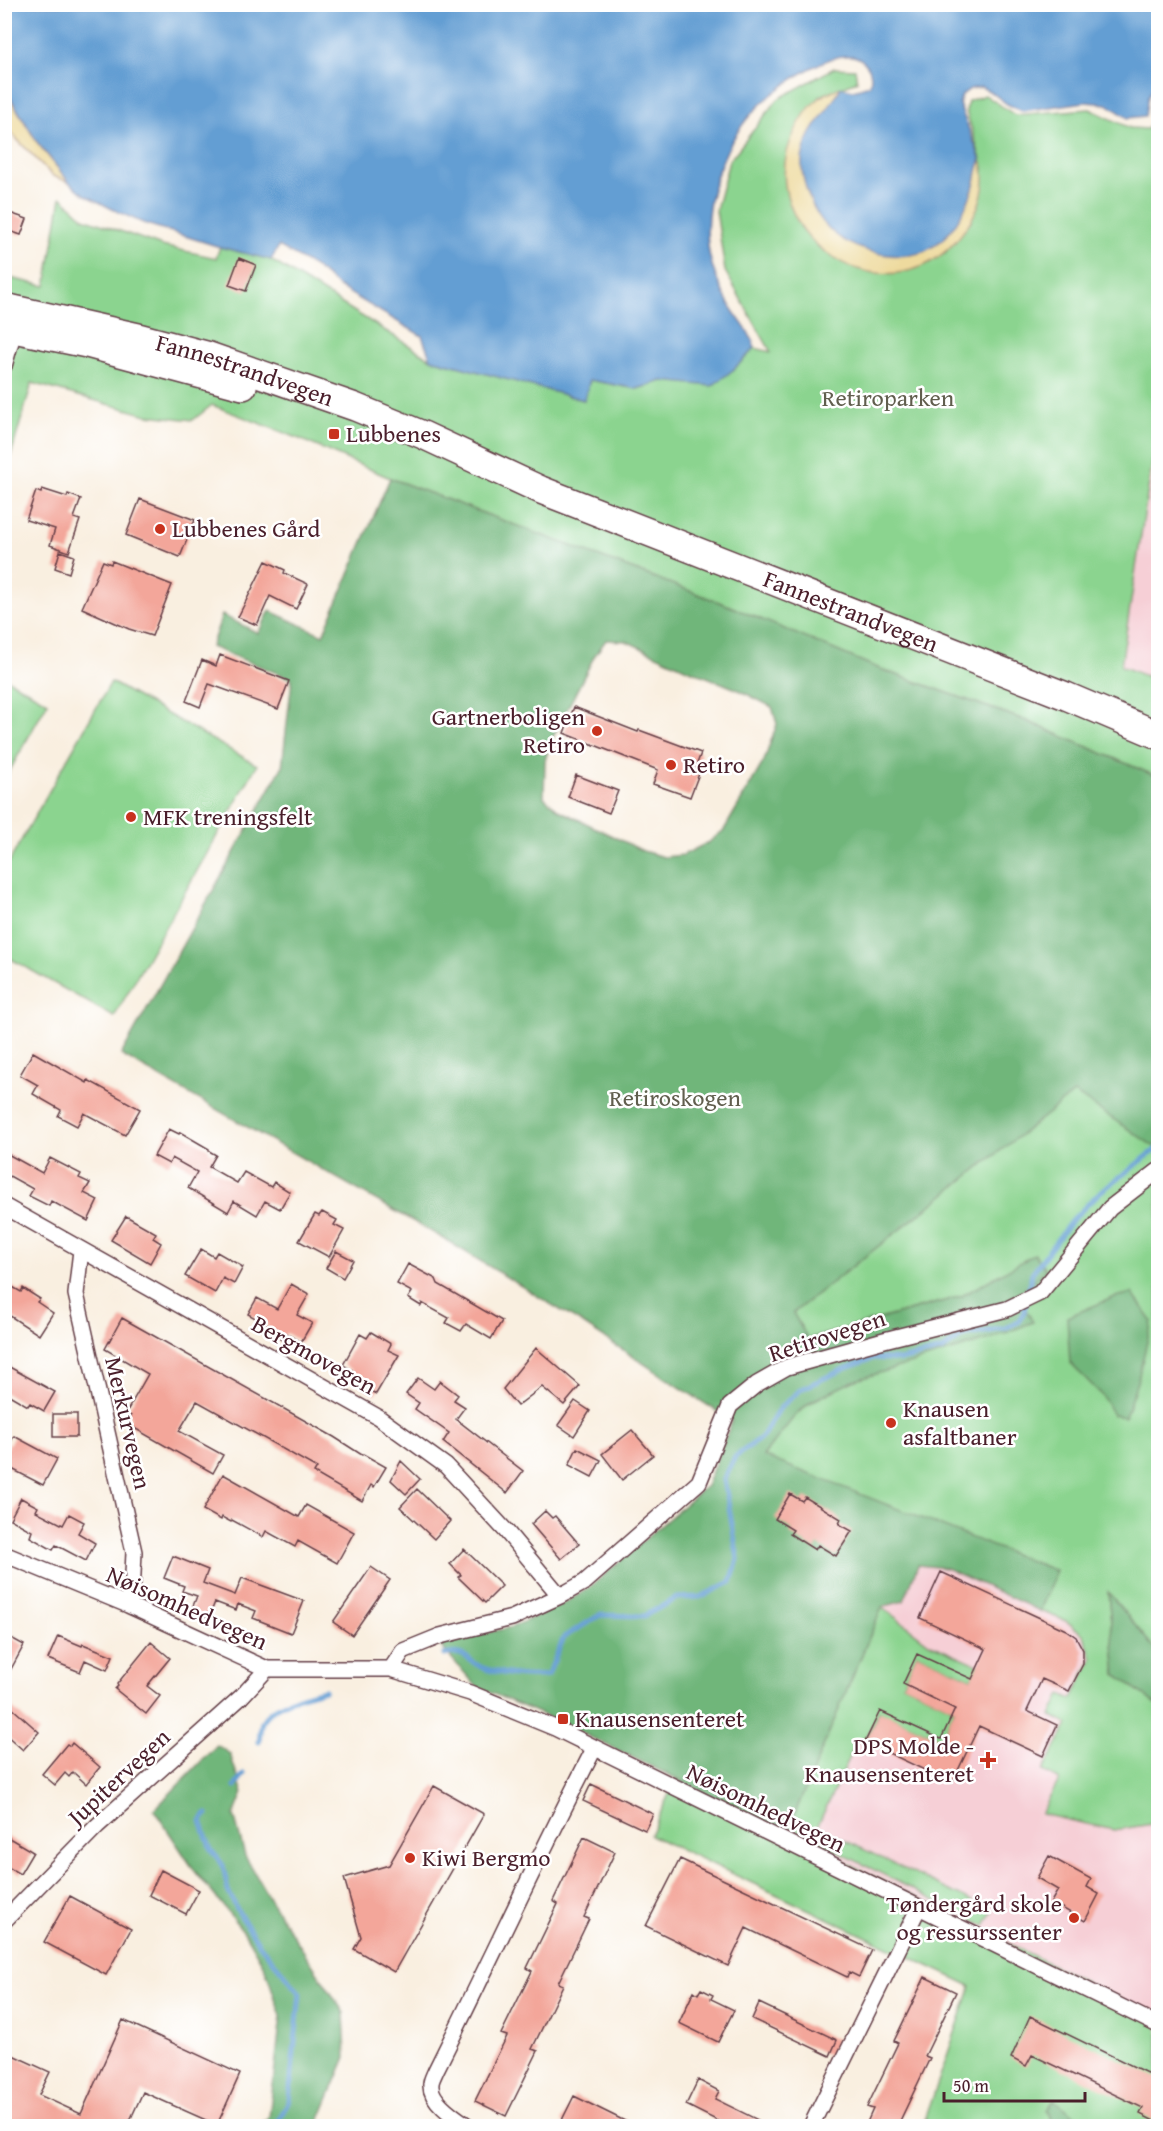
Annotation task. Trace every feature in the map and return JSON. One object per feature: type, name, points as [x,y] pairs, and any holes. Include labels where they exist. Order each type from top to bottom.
[{"type":"highway","name":"Fannestrandvegen","points":[[10,318],[138,337],[206,355],[283,380],[423,435],[541,490],[1066,696],[1158,735]]},
{"type":"street","points":[[4,366],[10,318]]},
{"type":"street","name":"Retirovegen","points":[[391,1669],[403,1651],[440,1636],[512,1618],[585,1582],[699,1482],[730,1406],[757,1384],[787,1367],[1007,1309],[1040,1293],[1110,1208],[1158,1171]]},
{"type":"street","name":"Bergmovegen","points":[[4,1206],[378,1417],[446,1466],[506,1531],[560,1596]]},
{"type":"street","name":"Merkurvegen","points":[[81,1250],[76,1294],[134,1552],[132,1595],[128,1605]]},
{"type":"street","name":"Nøisomhedvegen","points":[[4,1554],[128,1605],[267,1669],[391,1669],[470,1693],[555,1728],[1158,2025]]},
{"type":"street","name":"Jupitervegen","points":[[4,1921],[97,1826],[241,1696],[267,1669]]},
{"type":"street","points":[[468,2127],[449,2114],[437,2101],[431,2089],[433,2078],[556,1821],[594,1749]]},
{"type":"street","points":[[811,2127],[831,2082],[919,1907]]},
{"type":"shaded area","points":[[1158,424],[1158,681],[1121,667]]},
{"type":"shaded area","name":"DPS Molde - Knausensenteret","points":[[918,1565],[946,1568],[1040,1610],[1056,1571],[1116,1674],[1158,1706],[1158,2017],[787,1832],[882,1607],[904,1601]]},
{"type":"green space","name":"Retiroparken","points":[[834,68],[855,69],[857,81],[820,96],[800,226],[817,246],[837,260],[944,254],[971,221],[984,169],[966,111],[968,101],[985,95],[1015,115],[1090,109],[1130,128],[1148,129],[1158,100],[1158,424],[1121,666],[1158,681],[1158,777],[1024,720],[880,669],[727,605],[390,478],[295,437],[212,405],[193,420],[147,415],[32,383],[5,475],[5,277],[46,286],[61,197],[84,218],[162,246],[216,258],[220,247],[271,260],[431,359],[584,400],[590,380],[637,389],[662,381],[685,382],[733,370],[755,348],[771,352],[725,271],[716,210],[729,161],[778,99]]},
{"type":"green space","name":"Retiroskogen","points":[[390,478],[727,605],[880,669],[1024,720],[1158,777],[1158,1149],[1074,1093],[793,1313],[808,1339],[962,1296],[1035,1254],[1046,1270],[1018,1295],[1033,1322],[990,1339],[853,1381],[812,1401],[798,1412],[763,1456],[1056,1571],[1040,1611],[946,1568],[918,1565],[904,1601],[882,1607],[787,1832],[557,1721],[477,1687],[439,1644],[512,1627],[565,1603],[589,1588],[706,1486],[732,1421],[580,1322],[446,1240],[121,1055],[282,767],[292,679],[211,647],[222,615],[258,633],[270,611],[323,635]],"holes":[[[606,640],[626,641],[741,691],[772,707],[777,724],[764,761],[724,830],[709,842],[683,855],[664,857],[643,851],[559,810],[544,797],[545,761],[550,743],[595,655]]]},
{"type":"green space","points":[[5,678],[48,702],[5,779]]},
{"type":"green space","name":"MFK treningsfelt","points":[[111,682],[257,765],[114,1017],[4,955],[5,869]]},
{"type":"green space","points":[[1074,1092],[1158,1149],[1158,1653],[1108,1593],[1116,1674],[1158,1706],[1158,1823],[1114,1830],[1041,1814],[1059,1780],[1043,1771],[1068,1724],[1051,1716],[1061,1694],[1072,1699],[1092,1659],[1084,1635],[1066,1621],[1040,1611],[1056,1571],[763,1457],[797,1413],[831,1391],[898,1365],[990,1339],[1018,1295],[1034,1255],[962,1296],[808,1339],[793,1313]]},
{"type":"green space","points":[[1132,1293],[1152,1321],[1138,1379],[1125,1417],[1113,1415],[1102,1395],[1070,1363],[1067,1317],[1115,1297]]},
{"type":"green space","points":[[1108,1592],[1158,1653],[1158,1706],[1116,1674]]},
{"type":"green space","points":[[882,1607],[929,1643],[979,1665],[972,1679],[917,1654],[903,1684],[955,1709],[941,1739],[879,1711],[865,1742],[858,1740],[817,1827],[992,1911],[985,1926],[789,1827]]},
{"type":"green space","points":[[217,1745],[230,1754],[243,1793],[234,1815],[245,1856],[272,1903],[344,2013],[346,2057],[317,2126],[261,2126],[269,2117],[281,2016],[265,1968],[244,1932],[194,1870],[154,1810]]},
{"type":"green space","points":[[676,1779],[1158,2017],[1158,2126],[1089,2126],[1054,2100],[1047,2111],[1055,2126],[923,2126],[971,1986],[650,1835]]},
{"type":"green space","points":[[1054,2100],[1089,2126],[1055,2126],[1047,2110]]},
{"type":"sand","points":[[841,87],[837,94],[977,168],[981,160],[983,190],[972,219],[960,236],[930,263],[896,273],[862,270],[830,256],[805,232],[789,202],[785,166],[796,129],[814,103]]},
{"type":"sand","points":[[4,89],[37,142],[69,182],[53,176],[8,130],[5,124]]},
{"type":"water","points":[[7,5],[1158,5],[1158,78],[1148,97],[1145,116],[1128,118],[1107,104],[1085,102],[1022,111],[981,87],[970,89],[962,95],[959,104],[981,160],[969,199],[954,226],[934,246],[915,254],[895,256],[856,247],[827,227],[813,207],[802,172],[802,159],[808,139],[841,87],[853,90],[870,85],[871,75],[863,61],[853,56],[825,61],[810,69],[769,97],[736,134],[719,169],[709,208],[708,245],[714,270],[728,302],[748,332],[755,348],[733,370],[712,386],[662,381],[637,389],[590,380],[584,400],[431,359],[422,336],[339,287],[316,268],[279,246],[271,260],[220,247],[143,223],[84,194],[69,182],[37,142],[5,89],[4,19]]},
{"type":"building","points":[[4,211],[27,219],[21,235],[4,229]]},
{"type":"building","points":[[239,258],[256,265],[246,291],[229,285]]},
{"type":"building","points":[[42,489],[81,499],[74,518],[80,520],[69,552],[50,545],[55,529],[26,520],[36,491],[41,493]]},
{"type":"building","points":[[140,499],[195,520],[180,557],[126,535]]},
{"type":"building","points":[[60,551],[74,556],[69,573],[55,568]]},
{"type":"building","points":[[103,561],[111,564],[112,561],[172,585],[152,636],[129,629],[82,608]]},
{"type":"building","points":[[266,561],[285,570],[284,573],[308,584],[296,609],[270,596],[257,625],[238,617]]},
{"type":"building","points":[[220,655],[289,681],[278,709],[209,684],[200,707],[186,701],[202,660],[216,666]]},
{"type":"building","points":[[574,707],[701,753],[695,769],[700,771],[690,797],[653,784],[658,770],[564,733]]},
{"type":"building","points":[[576,775],[618,791],[609,813],[568,797]]},
{"type":"building","points":[[33,1052],[87,1083],[88,1080],[140,1109],[125,1135],[84,1113],[77,1126],[58,1116],[61,1110],[33,1094],[38,1085],[20,1075]]},
{"type":"building","points":[[169,1129],[179,1134],[180,1132],[209,1149],[216,1155],[209,1167],[237,1183],[244,1172],[271,1187],[274,1182],[290,1192],[280,1209],[265,1201],[257,1215],[234,1201],[228,1212],[188,1188],[197,1172],[172,1158],[169,1164],[154,1156]]},
{"type":"building","points":[[4,1152],[42,1173],[50,1158],[81,1174],[79,1178],[90,1183],[84,1193],[98,1200],[88,1221],[51,1201],[49,1206],[29,1196],[33,1189],[4,1173]]},
{"type":"building","points":[[322,1212],[337,1220],[334,1225],[344,1230],[329,1257],[299,1241],[315,1214],[319,1216]]},
{"type":"building","points":[[126,1216],[156,1233],[153,1238],[161,1243],[150,1263],[111,1240]]},
{"type":"building","points":[[201,1249],[214,1257],[217,1252],[243,1267],[234,1284],[223,1278],[215,1293],[185,1276]]},
{"type":"building","points":[[336,1251],[353,1260],[343,1278],[326,1268]]},
{"type":"building","points":[[408,1264],[502,1321],[491,1339],[466,1324],[461,1331],[446,1323],[449,1318],[408,1298],[412,1292],[397,1284]]},
{"type":"building","points":[[4,1282],[21,1292],[23,1288],[40,1299],[37,1302],[53,1313],[39,1335],[4,1312]]},
{"type":"building","points":[[291,1284],[309,1294],[297,1315],[312,1323],[301,1342],[286,1333],[282,1340],[265,1331],[268,1325],[248,1314],[257,1298],[277,1309]]},
{"type":"building","points":[[122,1318],[386,1467],[374,1487],[371,1485],[362,1501],[314,1473],[317,1468],[197,1401],[179,1431],[223,1455],[213,1473],[127,1424],[131,1416],[126,1413],[148,1374],[105,1349]]},
{"type":"building","points":[[371,1332],[391,1344],[388,1350],[399,1355],[376,1394],[359,1385],[362,1380],[350,1373],[352,1370],[343,1365],[360,1334],[367,1338]]},
{"type":"building","points":[[536,1348],[580,1386],[564,1405],[542,1387],[517,1406],[503,1389]]},
{"type":"building","points":[[4,1364],[55,1392],[44,1411],[30,1403],[28,1406],[4,1392]]},
{"type":"building","points":[[418,1378],[434,1389],[440,1381],[458,1395],[454,1400],[465,1407],[456,1419],[523,1471],[507,1493],[443,1442],[449,1433],[415,1409],[419,1403],[406,1394]]},
{"type":"building","points":[[575,1401],[590,1411],[574,1436],[558,1425]]},
{"type":"building","points":[[53,1414],[77,1414],[77,1437],[53,1437]]},
{"type":"building","points":[[632,1430],[653,1455],[622,1480],[602,1454]]},
{"type":"building","points":[[14,1436],[57,1459],[43,1485],[4,1465],[4,1454]]},
{"type":"building","points":[[577,1448],[601,1460],[592,1477],[569,1465]]},
{"type":"building","points":[[401,1461],[420,1479],[406,1494],[391,1480]]},
{"type":"building","points":[[223,1474],[299,1517],[306,1505],[354,1532],[337,1563],[298,1541],[295,1547],[266,1531],[263,1537],[232,1520],[231,1522],[222,1517],[221,1520],[203,1510]]},
{"type":"building","points":[[417,1489],[450,1521],[434,1539],[400,1507]]},
{"type":"building","points":[[790,1494],[802,1501],[805,1497],[841,1519],[839,1524],[852,1531],[836,1556],[818,1545],[815,1550],[790,1534],[793,1530],[775,1519]]},
{"type":"building","points":[[21,1498],[38,1507],[36,1511],[63,1525],[69,1514],[84,1522],[78,1533],[95,1543],[86,1561],[56,1545],[53,1550],[30,1537],[32,1531],[10,1519]]},
{"type":"building","points":[[545,1511],[552,1518],[555,1516],[579,1544],[561,1559],[531,1524]]},
{"type":"building","points":[[464,1549],[502,1586],[485,1603],[458,1577],[461,1575],[450,1564]]},
{"type":"building","points":[[173,1556],[208,1570],[203,1583],[235,1595],[242,1578],[304,1601],[291,1633],[253,1618],[256,1611],[238,1604],[236,1610],[215,1602],[209,1617],[191,1611],[197,1596],[182,1591],[184,1586],[164,1578]]},
{"type":"building","points":[[371,1567],[390,1580],[352,1635],[333,1622]]},
{"type":"building","points":[[941,1572],[1066,1630],[1076,1637],[1083,1650],[1083,1664],[1069,1691],[1042,1679],[1027,1711],[1057,1725],[1043,1756],[979,1726],[952,1783],[865,1742],[880,1711],[941,1739],[955,1709],[903,1684],[917,1654],[972,1679],[986,1649],[920,1618]]},
{"type":"building","points":[[4,1634],[24,1645],[4,1682]]},
{"type":"building","points":[[58,1636],[113,1656],[107,1670],[85,1660],[80,1672],[48,1659]]},
{"type":"building","points":[[151,1642],[170,1658],[147,1686],[160,1696],[146,1714],[115,1689]]},
{"type":"building","points":[[12,1708],[39,1732],[23,1750],[4,1733],[4,1717]]},
{"type":"building","points":[[72,1743],[100,1767],[86,1784],[73,1772],[69,1777],[65,1773],[55,1785],[42,1774],[67,1744],[70,1746]]},
{"type":"building","points":[[591,1784],[653,1814],[645,1830],[583,1801]]},
{"type":"building","points":[[434,1786],[484,1814],[394,1972],[354,1949],[361,1937],[344,1878],[389,1865]]},
{"type":"building","points":[[4,1835],[33,1852],[20,1874],[4,1865]]},
{"type":"building","points":[[584,1837],[615,1852],[584,1917],[589,1919],[558,1983],[563,1985],[532,2049],[538,2051],[506,2116],[475,2101],[507,2036],[501,2034],[532,1971],[527,1968],[558,1904],[553,1901]]},
{"type":"building","points":[[1049,1856],[1091,1879],[1087,1887],[1099,1894],[1085,1921],[1051,1902],[1058,1890],[1037,1878]]},
{"type":"building","points":[[680,1859],[872,1950],[859,1977],[849,1972],[847,1977],[746,1928],[728,1966],[646,1926]]},
{"type":"building","points":[[161,1870],[199,1890],[186,1914],[149,1895]]},
{"type":"building","points":[[70,1896],[131,1929],[106,1975],[44,1942]]},
{"type":"building","points":[[925,1977],[956,1992],[925,2056],[930,2058],[897,2127],[865,2127],[873,2109],[867,2107],[898,2043],[894,2041]]},
{"type":"building","points":[[701,1989],[713,1995],[711,1999],[734,2010],[718,2042],[679,2023],[694,1991],[698,1994]]},
{"type":"building","points":[[759,2003],[837,2040],[830,2056],[752,2019]]},
{"type":"building","points":[[1030,2016],[1157,2078],[1158,2076],[1158,2123],[1140,2114],[1143,2108],[1032,2055],[1026,2066],[1011,2058]]},
{"type":"building","points":[[123,2020],[240,2074],[217,2125],[143,2092],[127,2127],[4,2127],[4,2051],[50,2072],[39,2095],[81,2114]]},
{"type":"building","points":[[698,2080],[719,2091],[715,2099],[772,2127],[730,2127],[686,2105]]},
{"type":"building","points":[[574,2096],[637,2127],[570,2127],[561,2122]]},
{"type":"waterway","points":[[444,1655],[463,1655],[486,1669],[501,1673],[524,1676],[548,1675],[564,1637],[600,1615],[644,1616],[677,1598],[700,1597],[731,1582],[738,1559],[724,1479],[735,1457],[762,1437],[780,1408],[801,1389],[874,1358],[900,1360],[943,1350],[963,1336],[1005,1328],[1018,1322],[1024,1312],[1032,1273],[1072,1220],[1100,1192],[1158,1148]]},
{"type":"waterway","points":[[259,1742],[262,1722],[272,1710],[299,1697],[325,1690]]},
{"type":"waterway","points":[[235,1786],[244,1774]]},
{"type":"waterway","points":[[207,1814],[201,1821],[211,1850],[223,1865],[228,1891],[239,1913],[259,1944],[300,1993],[289,2100],[276,2126]]},
{"type":"place","name":"Lubbenes","points":[[334,434]]},
{"type":"place","name":"Lubbenes Gård","points":[[160,529]]},
{"type":"place","name":"Gartnerboligen Retiro","points":[[597,731]]},
{"type":"place","name":"Retiro","points":[[671,765]]},
{"type":"place","name":"MFK treningsfelt","points":[[131,817]]},
{"type":"place","name":"Knausen asfaltbaner","points":[[891,1423]]},
{"type":"place","name":"Knausensenteret","points":[[563,1719]]},
{"type":"place","name":"DPS Molde - Knausensenteret","points":[[988,1760]]},
{"type":"place","name":"Kiwi Bergmo","points":[[410,1858]]},
{"type":"place","name":"Tøndergård skole og ressurssenter","points":[[1074,1918]]}]
